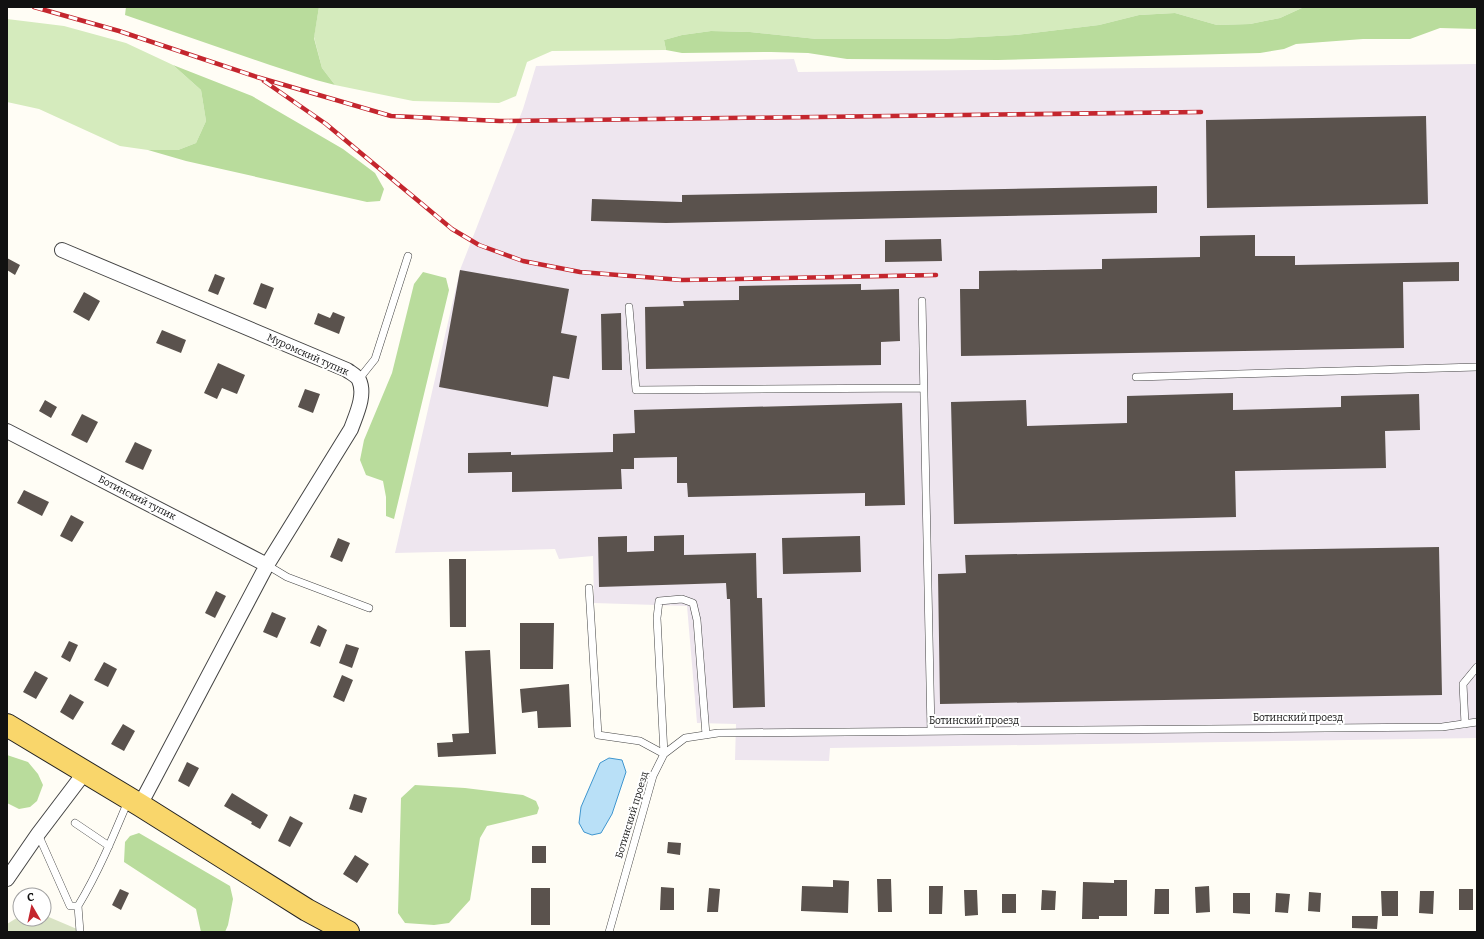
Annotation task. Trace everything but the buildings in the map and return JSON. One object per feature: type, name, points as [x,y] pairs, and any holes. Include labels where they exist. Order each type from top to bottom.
[{"type":"main road","points":[[7,725],[307,910],[348,932]]},
{"type":"street","name":"Муромский тупик","points":[[62,250],[347,370],[359,379],[361,393],[360,406],[351,429],[267,565],[134,802]]},
{"type":"street","name":"Ботинский тупик","points":[[7,431],[267,565]]},
{"type":"street","points":[[7,879],[38,834],[85,772]]},
{"type":"lane","points":[[359,379],[375,359],[408,256]]},
{"type":"lane","points":[[922,301],[930,731]]},
{"type":"lane","points":[[629,307],[636,390],[924,388]]},
{"type":"lane","points":[[1136,377],[1477,367]]},
{"type":"lane","points":[[267,565],[287,577],[369,608]]},
{"type":"lane","points":[[589,588],[598,735],[640,741],[664,754]]},
{"type":"lane","points":[[664,754],[657,618],[659,601],[682,599],[693,603],[697,620],[706,735]]},
{"type":"lane","points":[[1465,724],[1463,684],[1477,667]]},
{"type":"lane","name":"Ботинский проезд","points":[[609,932],[653,776],[664,754],[685,738],[718,733],[1442,727],[1477,722]]},
{"type":"lane","points":[[80,932],[78,906],[134,802]]},
{"type":"lane","points":[[75,823],[109,846]]},
{"type":"lane","points":[[38,834],[70,906],[78,906]]},
{"type":"shaded area","points":[[794,59],[798,72],[1477,64],[1477,738],[830,748],[829,761],[735,760],[736,724],[697,723],[687,606],[594,603],[593,556],[559,559],[555,549],[395,553],[460,270],[523,109],[536,66]]},
{"type":"green space","points":[[126,7],[319,7],[314,38],[322,68],[335,85],[270,65],[125,15]]},
{"type":"green space","points":[[319,7],[1304,7],[1280,18],[1250,24],[1217,25],[1175,13],[1139,15],[1099,25],[1015,35],[942,39],[817,39],[750,32],[711,31],[682,35],[664,40],[666,50],[552,51],[527,62],[516,96],[499,103],[413,101],[335,85],[322,68],[314,37]]},
{"type":"green space","points":[[1304,7],[1477,7],[1477,29],[1440,28],[1410,39],[1363,39],[1296,44],[1284,49],[1260,53],[998,60],[847,59],[808,53],[771,52],[682,53],[666,50],[664,40],[682,35],[711,31],[750,32],[817,39],[942,39],[1015,35],[1099,25],[1139,15],[1175,13],[1217,25],[1250,24],[1280,18]]},
{"type":"green space","points":[[7,19],[64,26],[126,43],[173,65],[201,90],[206,121],[196,143],[178,150],[148,150],[120,146],[39,109],[7,102]]},
{"type":"green space","points":[[173,65],[252,96],[343,149],[375,173],[384,189],[380,201],[367,202],[186,161],[148,150],[178,150],[196,143],[206,121],[201,90]]},
{"type":"green space","points":[[423,272],[446,278],[449,290],[394,519],[386,516],[386,497],[383,481],[366,475],[360,460],[364,440],[392,373],[414,284]]},
{"type":"green space","points":[[7,755],[28,762],[38,774],[43,785],[37,801],[30,807],[19,809],[7,803]]},
{"type":"green space","points":[[415,785],[465,788],[523,795],[536,801],[539,808],[537,814],[487,826],[480,838],[470,900],[449,923],[434,925],[405,923],[398,913],[401,798]]},
{"type":"green space","points":[[139,833],[230,886],[233,899],[228,925],[225,932],[201,932],[196,909],[124,862],[125,842],[130,836]]},
{"type":"green space","points":[[52,918],[84,932],[7,932],[7,924],[12,921],[12,927],[52,927]]},
{"type":"water","points":[[609,758],[622,760],[626,772],[612,814],[601,833],[592,835],[584,832],[579,823],[581,807],[600,763]]},
{"type":"railway","points":[[34,7],[119,31],[257,77],[391,116],[500,121],[1201,112]]},
{"type":"railway","points":[[264,81],[326,124],[452,229],[479,245],[523,261],[580,272],[682,280],[936,275]]}]
